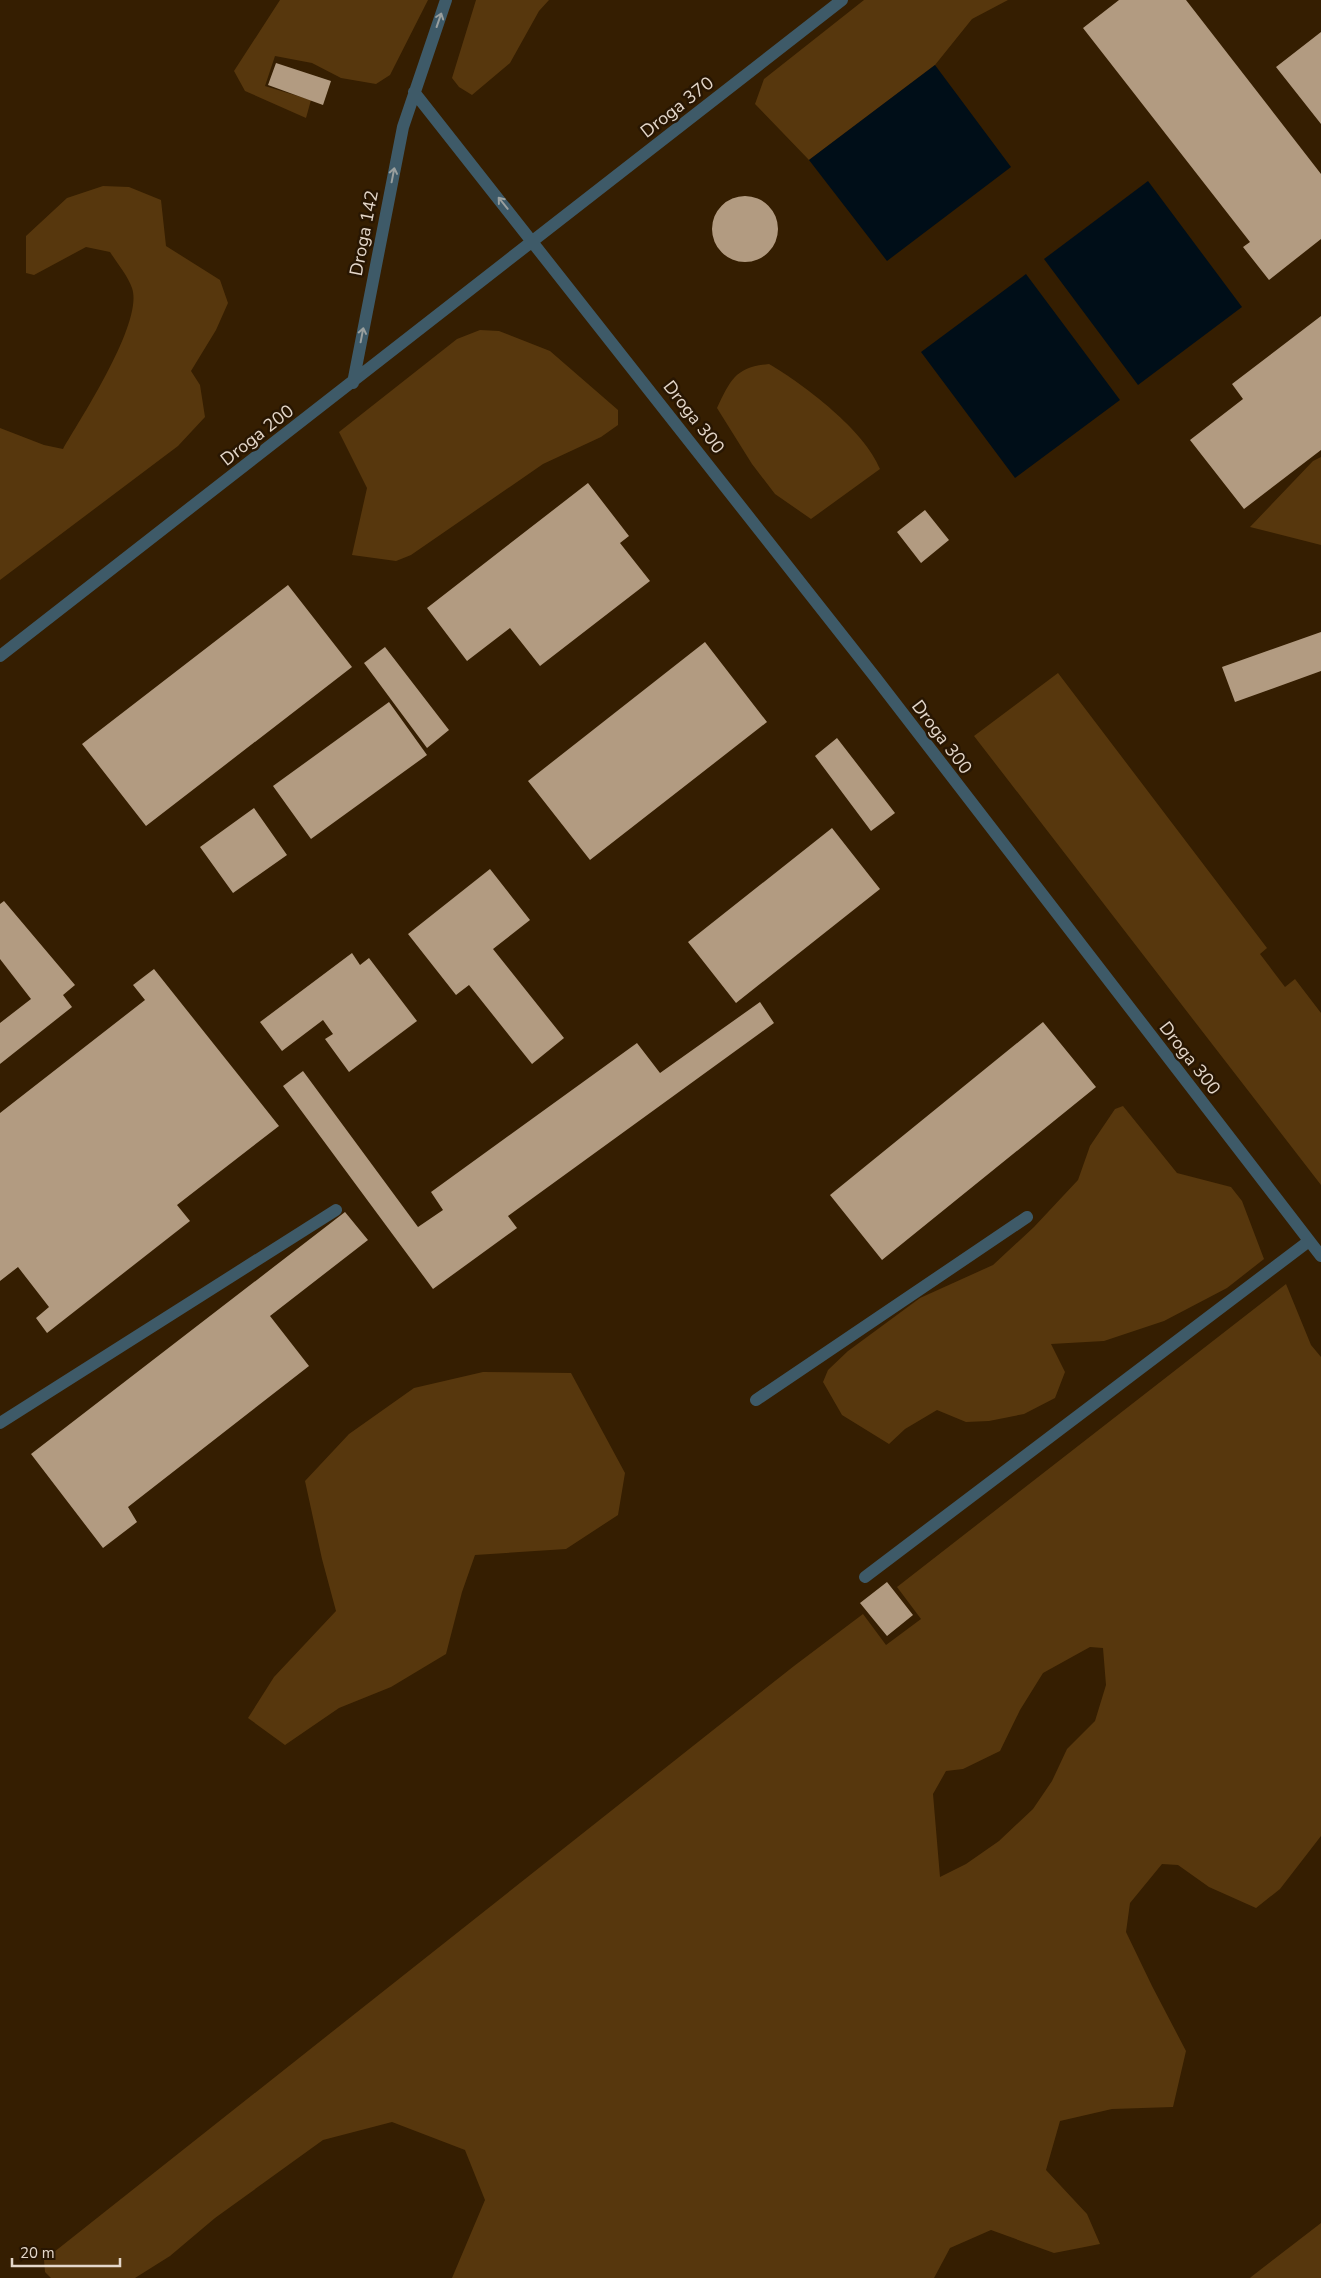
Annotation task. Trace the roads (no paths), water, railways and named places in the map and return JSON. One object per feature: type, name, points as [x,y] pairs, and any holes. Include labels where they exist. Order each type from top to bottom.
[{"type":"lane","name":"Droga 142","points":[[353,383],[403,127],[446,0]]},
{"type":"lane","name":"Droga 370","points":[[534,241],[842,0]]},
{"type":"lane","points":[[414,92],[534,241]]},
{"type":"lane","name":"Droga 200","points":[[0,656],[534,241]]},
{"type":"lane","name":"Droga 300","points":[[534,241],[869,669],[1321,1256]]},
{"type":"lane","points":[[0,1423],[336,1210]]},
{"type":"lane","points":[[756,1400],[1027,1217]]},
{"type":"lane","points":[[865,1577],[1309,1241]]}]
